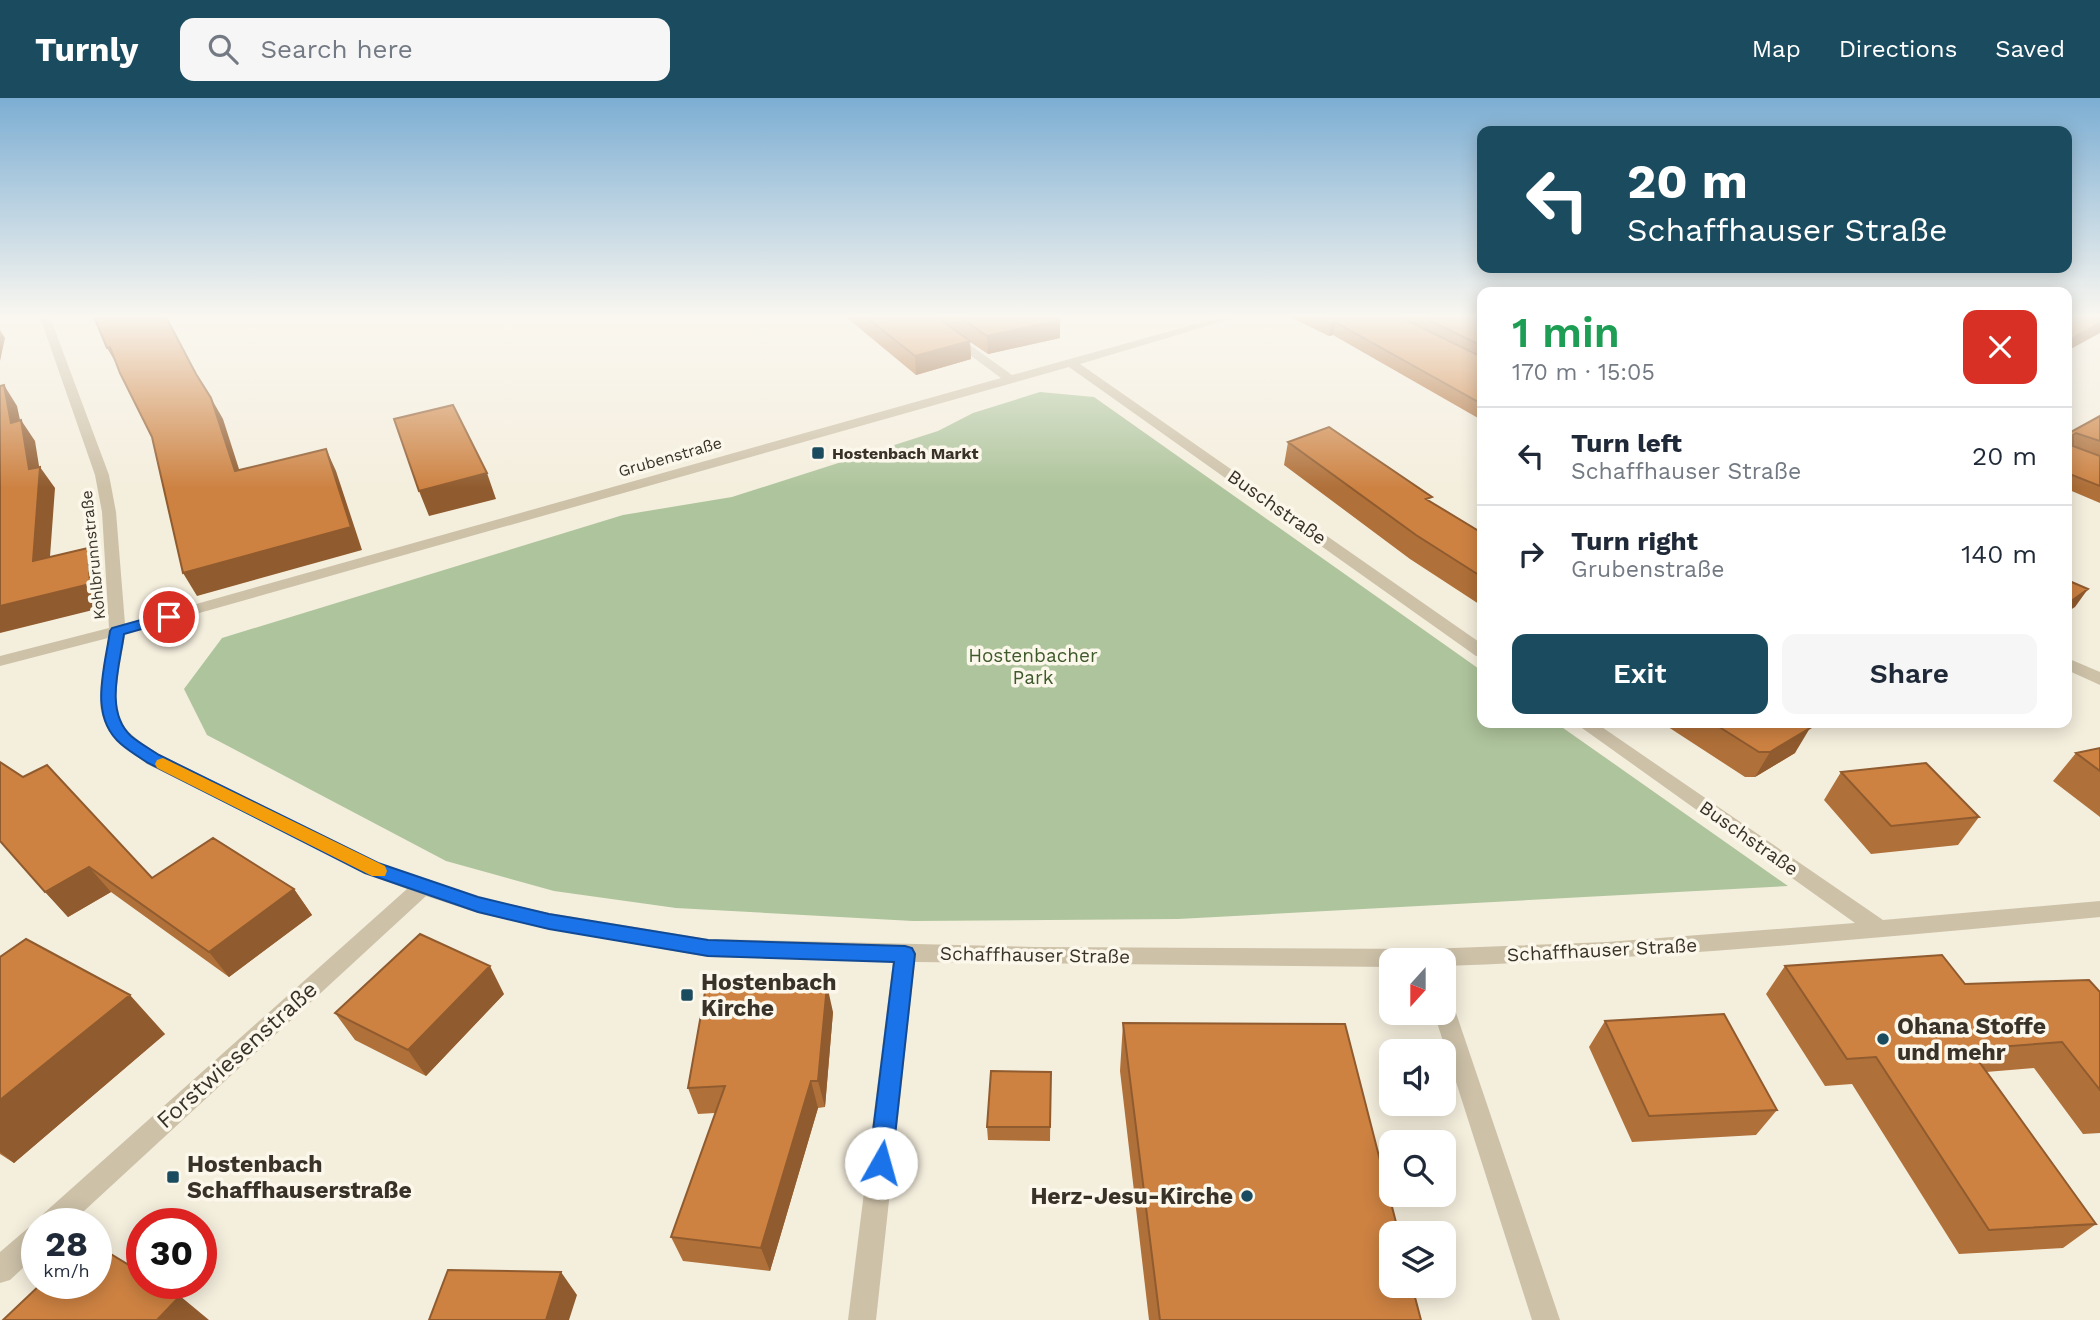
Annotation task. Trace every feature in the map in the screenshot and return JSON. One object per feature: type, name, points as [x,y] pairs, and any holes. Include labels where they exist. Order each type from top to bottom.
[{"type":"street","name":"Kohlbrunnstraße","points":[[66,374],[102,475],[114,554],[117,631]]},
{"type":"street","points":[[1002,374],[1009,379]]},
{"type":"street","name":"Grubenstraße","points":[[0,662],[1028,374]]},
{"type":"street","name":"Buschstraße","points":[[1087,374],[1477,648]]},
{"type":"street","name":"Schaffhauser Straße","points":[[117,631],[108,701],[111,721],[125,739],[153,759],[372,868],[478,905],[549,921],[708,948],[905,954],[1379,959]]},
{"type":"street","points":[[2072,665],[2100,679]]},
{"type":"street","name":"Buschstraße","points":[[1591,728],[1879,929]]},
{"type":"street","name":"Forstwiesenstraße","points":[[69,1208],[423,887]]},
{"type":"street","name":"Schaffhauser Straße","points":[[1456,958],[1764,940],[2100,909]]},
{"type":"street","points":[[862,1320],[905,954]]},
{"type":"street","points":[[1449,1026],[1546,1320]]},
{"type":"street","points":[[0,1270],[21,1251]]},
{"type":"green space","name":"Hostenbacher Park","points":[[1040,392],[1094,397],[1477,667],[1477,728],[1563,728],[1788,886],[1178,919],[913,921],[676,908],[554,891],[446,861],[207,735],[184,689],[222,638],[623,515],[732,497],[938,431],[973,413]]},
{"type":"building","points":[[121,374],[196,374],[211,398],[235,471],[326,449],[351,527],[183,573],[152,437]]},
{"type":"building","points":[[1428,374],[1477,374],[1477,401]]},
{"type":"building","points":[[4,385],[11,423],[21,420],[29,469],[40,467],[33,561],[88,548],[90,584],[0,606],[0,386]]},
{"type":"building","points":[[453,405],[487,473],[419,491],[394,419]]},
{"type":"building","points":[[2100,416],[2100,441],[2076,433],[2073,435],[2073,446],[2100,456],[2100,486],[2072,475],[2072,431]]},
{"type":"building","points":[[1329,427],[1432,497],[1426,499],[1477,530],[1477,574],[1416,535],[1288,442]]},
{"type":"building","points":[[2072,582],[2088,589],[2072,600]]},
{"type":"building","points":[[1721,728],[1810,728],[1770,752],[1759,752]]},
{"type":"building","points":[[2100,748],[2100,771],[2076,753]]},
{"type":"building","points":[[0,762],[23,777],[47,765],[152,878],[213,838],[294,889],[209,952],[89,867],[45,892],[0,841]]},
{"type":"building","points":[[1926,763],[1979,817],[1891,826],[1841,772]]},
{"type":"building","points":[[420,934],[490,966],[408,1050],[335,1013]]},
{"type":"building","points":[[26,939],[130,995],[0,1100],[0,957]]},
{"type":"building","points":[[1942,955],[1965,984],[2089,980],[2100,992],[2100,1090],[2062,1042],[1970,1049],[2096,1224],[1989,1230],[1876,1057],[1847,1059],[1785,966]]},
{"type":"building","points":[[827,985],[818,1081],[811,1081],[761,1248],[671,1237],[725,1086],[688,1088],[705,992]]},
{"type":"building","points":[[1724,1014],[1777,1110],[1649,1116],[1605,1021]]},
{"type":"building","name":"Herz-Jesu-Kirche","points":[[1123,1023],[1345,1024],[1379,1156],[1379,1207],[1392,1207],[1396,1221],[1379,1221],[1379,1298],[1415,1298],[1421,1320],[1160,1320]]},
{"type":"building","points":[[991,1071],[1051,1072],[1050,1127],[987,1127]]},
{"type":"building","points":[[112,1255],[126,1263],[126,1299],[177,1299],[157,1320],[3,1320],[25,1299],[112,1299]]},
{"type":"building","points":[[448,1270],[561,1272],[546,1320],[429,1320]]},
{"type":"slow traffic","points":[[163,764],[378,871]]},
{"type":"place","name":"Hostenbach Markt","points":[[818,453]]},
{"type":"place","name":"Hostenbach Kirche","points":[[687,995]]},
{"type":"place","name":"Ohana Stoffe und mehr","points":[[1883,1039]]},
{"type":"place","name":"Hostenbach Schaffhauserstraße","points":[[173,1177]]},
{"type":"place","name":"Herz-Jesu-Kirche","points":[[1247,1196]]},
{"type":"route","points":[[169,617],[117,631],[108,701],[111,721],[125,739],[153,759],[372,868],[478,905],[549,921],[708,948],[905,954],[881,1163]]}]
